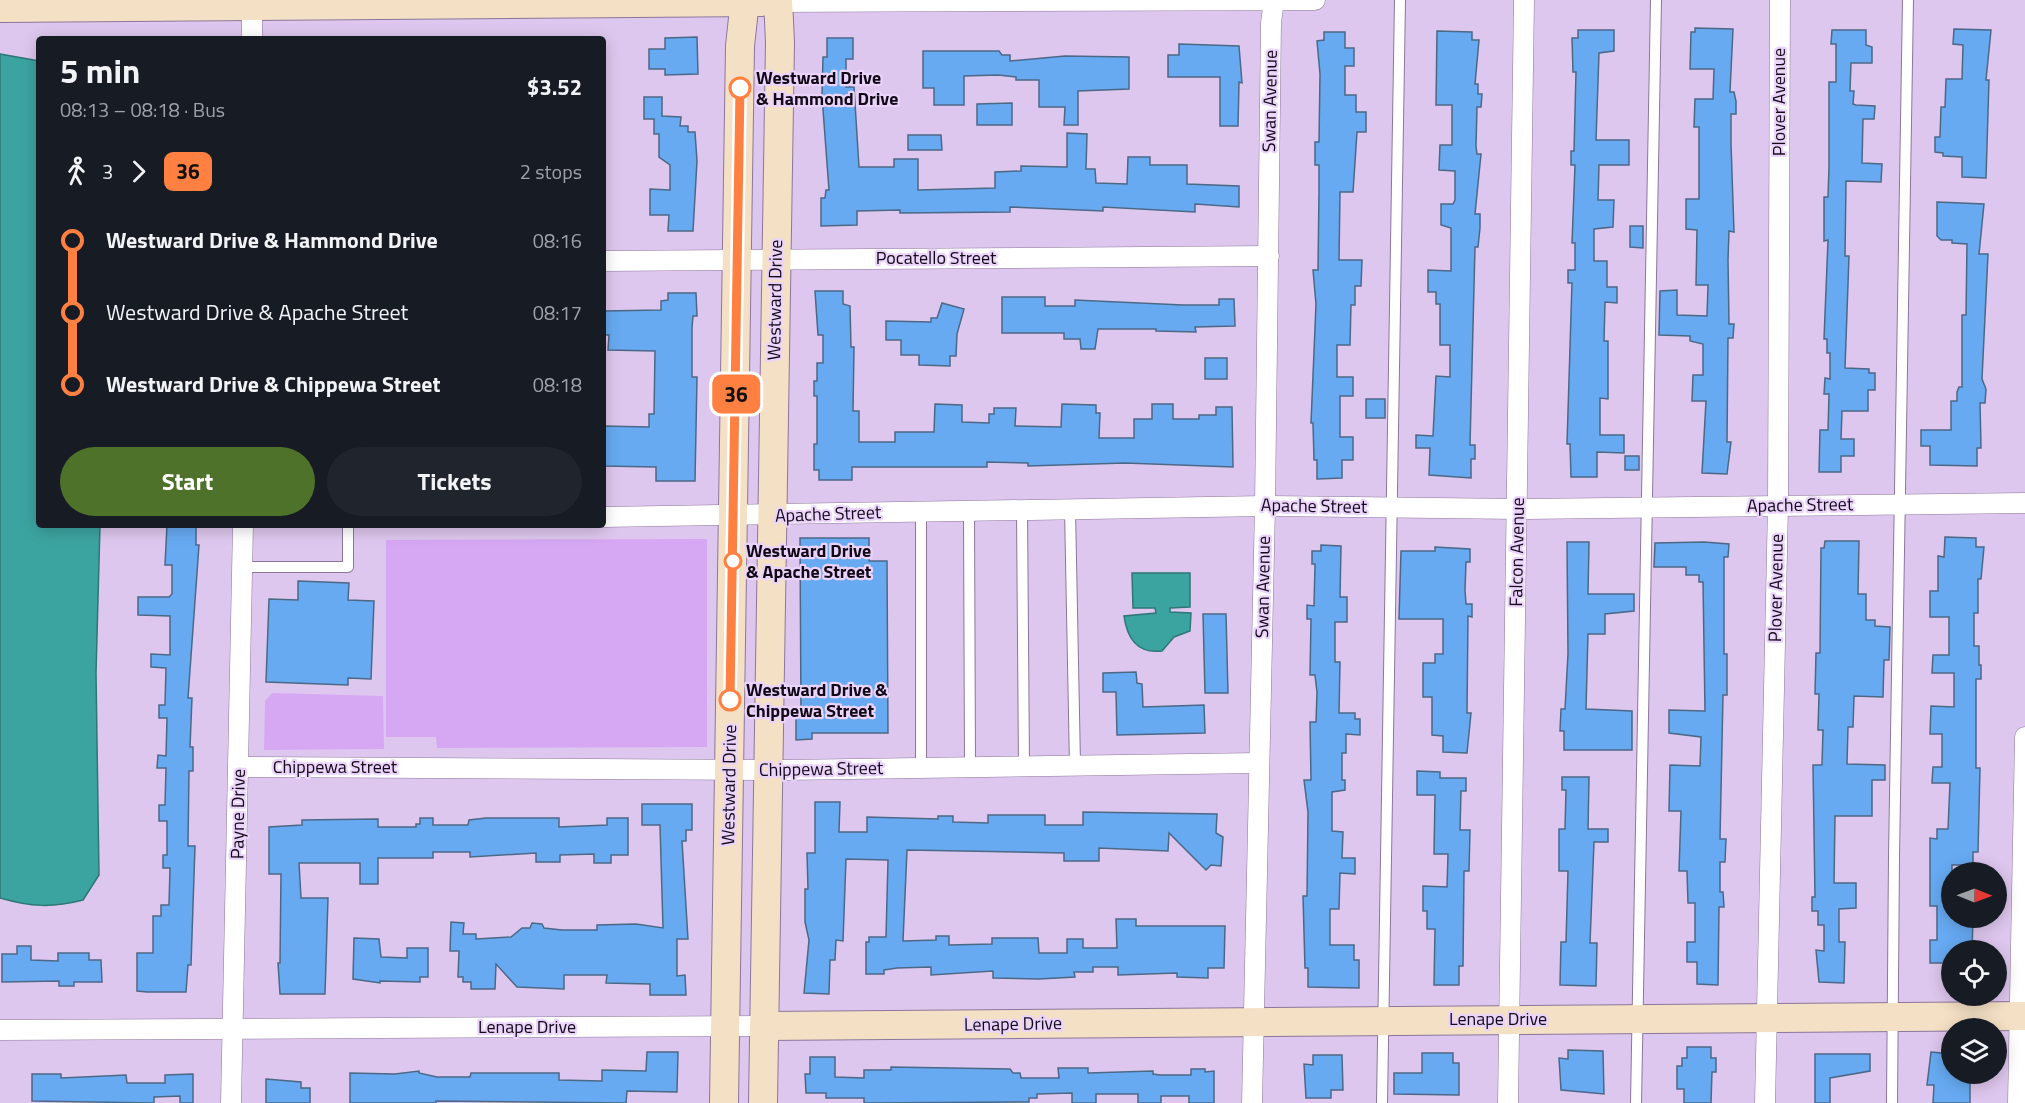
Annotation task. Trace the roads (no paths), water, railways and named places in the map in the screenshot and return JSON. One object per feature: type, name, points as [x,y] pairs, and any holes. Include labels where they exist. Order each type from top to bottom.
[{"type":"street","name":"Swan Avenue","points":[[1252,1103],[1265,506],[1271,23],[1274,0]]},
{"type":"street","points":[[0,8],[189,3],[252,6],[285,3],[384,2],[1315,0]]},
{"type":"street","name":"Falcon Avenue","points":[[1508,1103],[1524,0]]},
{"type":"street","name":"Plover Avenue","points":[[1765,1103],[1778,505],[1780,0]]},
{"type":"street","name":"Westward Drive","points":[[724,1103],[740,46],[744,1]]},
{"type":"street","name":"Westward Drive","points":[[763,1103],[778,1]]},
{"type":"street","points":[[252,6],[252,36]]},
{"type":"street","name":"Pocatello Street","points":[[606,261],[1269,256]]},
{"type":"street","name":"Apache Street","points":[[606,517],[1265,506],[1518,509],[2025,503]]},
{"type":"street","name":"Payne Drive","points":[[231,1103],[243,528]]},
{"type":"street","points":[[2018,1103],[2022,1016],[2025,737]]},
{"type":"street","name":"Chippewa Street","points":[[239,767],[769,770],[1259,763]]},
{"type":"street","name":"Lenape Drive","points":[[0,1030],[725,1027],[1254,1020],[2022,1016]]},
{"type":"lane","points":[[1382,1103],[1400,0]]},
{"type":"lane","points":[[1636,1103],[1645,507],[1656,0]]},
{"type":"lane","points":[[1892,1103],[1908,0]]},
{"type":"lane","points":[[1070,509],[1075,765]]},
{"type":"lane","points":[[1022,510],[1024,766]]},
{"type":"lane","points":[[969,511],[970,766]]},
{"type":"lane","points":[[921,512],[921,767]]},
{"type":"lane","points":[[242,567],[348,567],[348,528]]},
{"type":"place","name":"Westward Drive & Hammond Drive","points":[[740,88]]},
{"type":"place","name":"Westward Drive & Apache Street","points":[[733,561]]},
{"type":"place","name":"Westward Drive & Chippewa Street","points":[[730,700]]}]
